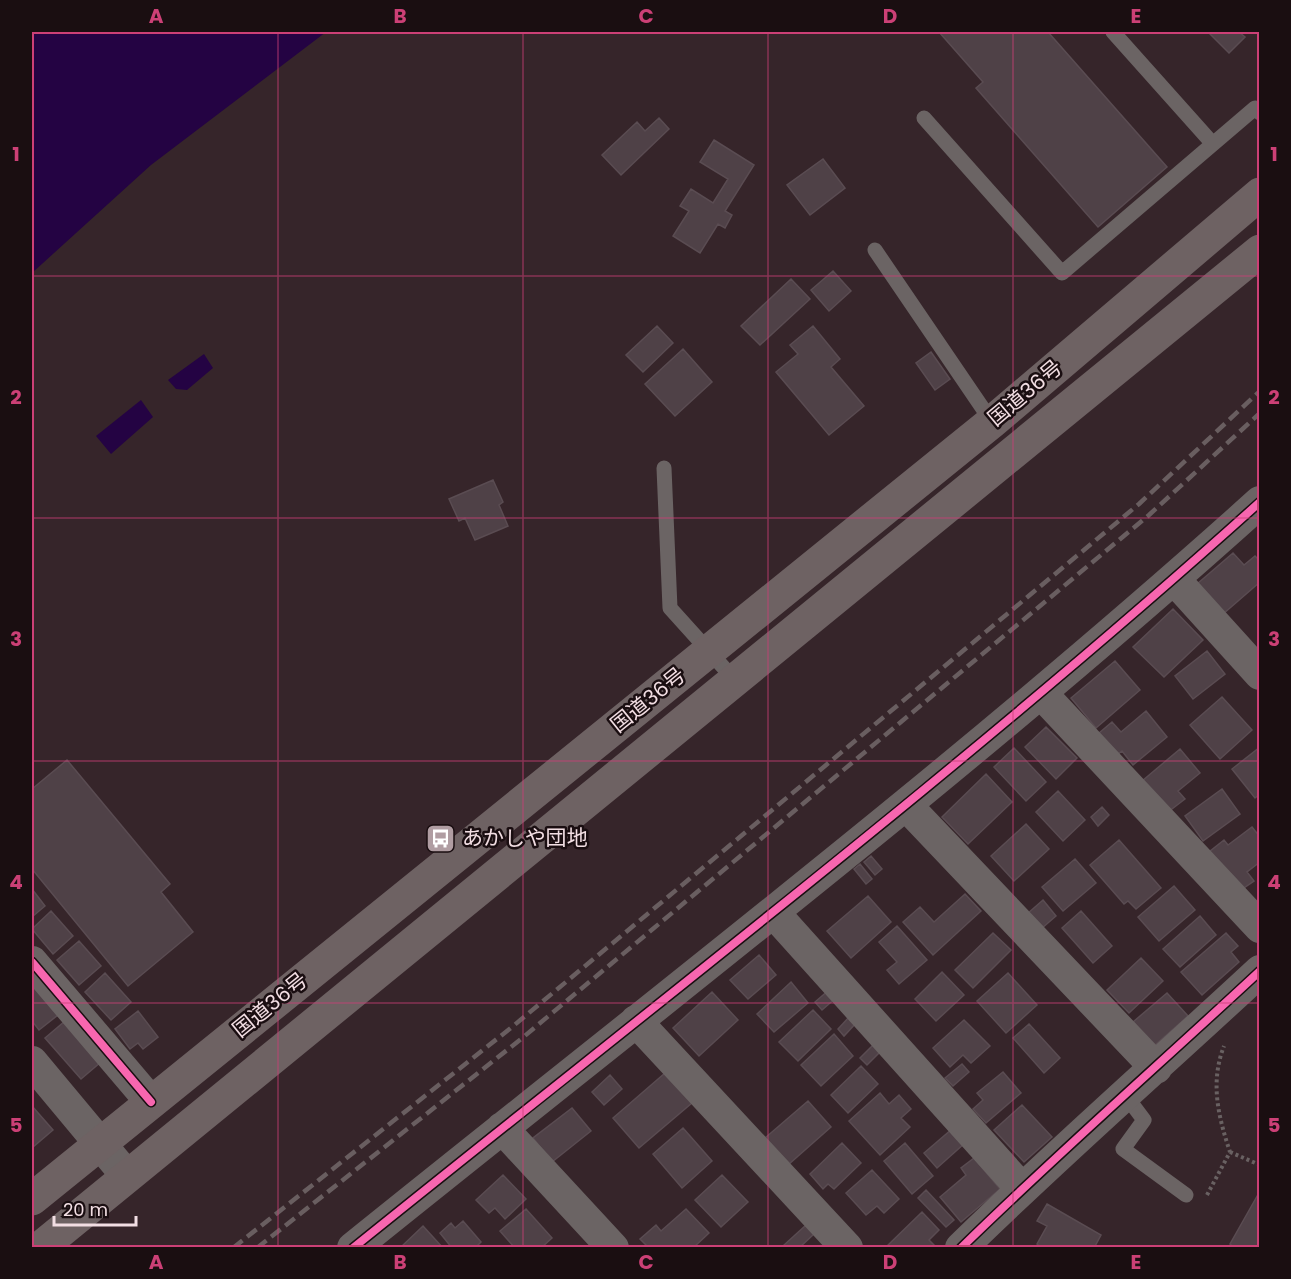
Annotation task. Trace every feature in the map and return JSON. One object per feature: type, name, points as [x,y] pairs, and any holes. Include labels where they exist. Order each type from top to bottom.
[{"type":"highway","name":"国道36号","points":[[32,1199],[992,422],[1260,194]]},
{"type":"highway","name":"国道36号","points":[[40,1248],[1260,251]]},
{"type":"street","points":[[367,1244],[502,1128],[774,913],[1041,693],[1260,502]]},
{"type":"street","points":[[1174,579],[1260,674]]},
{"type":"street","points":[[1041,693],[1260,927]]},
{"type":"street","points":[[906,805],[1156,1068]]},
{"type":"street","points":[[774,913],[1022,1189]]},
{"type":"street","points":[[32,962],[151,1102]]},
{"type":"street","points":[[961,1248],[1022,1189],[1260,972]]},
{"type":"street","points":[[636,1021],[847,1248]]},
{"type":"street","points":[[32,1062],[127,1176]]},
{"type":"street","points":[[502,1128],[613,1248]]},
{"type":"lane","points":[[1113,32],[1213,144]]},
{"type":"lane","points":[[924,118],[1062,273],[1255,108],[1260,113]]},
{"type":"lane","points":[[875,250],[992,422]]},
{"type":"lane","points":[[664,468],[670,608],[734,679]]},
{"type":"lane","points":[[1126,1096],[1144,1120],[1123,1149],[1186,1195]]},
{"type":"path","points":[[1186,1195],[1202,1206],[1230,1152],[1220,1121],[1216,1092],[1218,1063],[1226,1042]]},
{"type":"path","points":[[1230,1152],[1260,1165]]},
{"type":"shaded area","points":[[32,32],[326,32],[151,165],[32,273]]},
{"type":"shaded area","points":[[204,354],[213,368],[187,390],[176,389],[168,380]]},
{"type":"shaded area","points":[[141,400],[153,417],[111,454],[96,436]]},
{"type":"building","points":[[939,32],[1048,32],[1167,167],[1098,227],[976,88],[983,82]]},
{"type":"building","points":[[1208,32],[1239,32],[1245,37],[1229,53]]},
{"type":"building","points":[[659,118],[669,129],[621,175],[602,155],[637,122],[645,131]]},
{"type":"building","points":[[714,140],[754,165],[725,211],[732,215],[725,228],[718,224],[700,253],[673,236],[689,211],[680,206],[691,189],[713,203],[728,179],[700,162]]},
{"type":"building","points":[[823,159],[845,188],[810,215],[787,185]]},
{"type":"building","points":[[833,271],[851,291],[829,311],[811,290]]},
{"type":"building","points":[[791,279],[810,299],[760,345],[741,326]]},
{"type":"building","points":[[657,326],[673,343],[643,372],[626,355]]},
{"type":"building","points":[[813,326],[840,359],[831,367],[864,406],[829,435],[776,372],[798,354],[790,345]]},
{"type":"building","points":[[683,349],[712,382],[675,416],[645,384]]},
{"type":"building","points":[[931,352],[950,379],[935,390],[916,363]]},
{"type":"building","points":[[493,480],[503,502],[499,505],[508,526],[475,540],[465,518],[459,521],[449,499]]},
{"type":"building","points":[[1233,553],[1244,565],[1255,556],[1260,561],[1260,582],[1223,614],[1197,584]]},
{"type":"building","points":[[1173,609],[1203,640],[1164,677],[1133,647]]},
{"type":"building","points":[[1207,651],[1225,674],[1193,699],[1175,676]]},
{"type":"building","points":[[1115,661],[1140,690],[1096,728],[1071,698]]},
{"type":"building","points":[[1222,697],[1252,730],[1220,759],[1190,725]]},
{"type":"building","points":[[1146,711],[1167,737],[1133,765],[1122,751],[1117,755],[1099,733],[1112,722],[1121,732]]},
{"type":"building","points":[[1046,727],[1077,758],[1056,779],[1025,747]]},
{"type":"building","points":[[1260,747],[1260,794],[1255,798],[1232,769]]},
{"type":"building","points":[[1014,748],[1046,782],[1026,801],[994,767]]},
{"type":"building","points":[[1180,749],[1200,773],[1178,791],[1185,799],[1168,812],[1142,781]]},
{"type":"building","points":[[67,760],[170,884],[161,892],[193,932],[128,986],[32,869],[32,789]]},
{"type":"building","points":[[986,774],[1012,802],[968,844],[942,817]]},
{"type":"building","points":[[1222,789],[1240,814],[1203,841],[1185,816]]},
{"type":"building","points":[[1058,791],[1085,820],[1063,841],[1036,812]]},
{"type":"building","points":[[1102,807],[1109,815],[1098,826],[1091,817]]},
{"type":"building","points":[[1026,824],[1049,849],[1014,881],[991,856]]},
{"type":"building","points":[[1252,827],[1260,837],[1260,862],[1247,872],[1254,881],[1238,892],[1209,852],[1224,840],[1228,845]]},
{"type":"building","points":[[1119,840],[1161,888],[1136,909],[1128,901],[1124,904],[1090,865]]},
{"type":"building","points":[[871,856],[882,869],[875,875],[864,862]]},
{"type":"building","points":[[1075,859],[1096,883],[1063,911],[1042,887]]},
{"type":"building","points":[[860,864],[872,879],[866,884],[854,869]]},
{"type":"building","points":[[1174,886],[1195,910],[1159,941],[1138,917]]},
{"type":"building","points":[[32,889],[45,906],[32,917]]},
{"type":"building","points":[[965,894],[981,911],[933,955],[903,922],[920,907],[934,922]]},
{"type":"building","points":[[868,896],[891,922],[851,958],[827,931]]},
{"type":"building","points":[[1043,900],[1056,916],[1041,929],[1027,914]]},
{"type":"building","points":[[51,911],[73,936],[53,954],[32,929]]},
{"type":"building","points":[[1081,911],[1112,946],[1093,963],[1062,928]]},
{"type":"building","points":[[1200,916],[1216,935],[1180,967],[1163,949]]},
{"type":"building","points":[[897,926],[927,960],[899,984],[887,970],[897,962],[879,942]]},
{"type":"building","points":[[993,933],[1011,950],[973,988],[955,970]]},
{"type":"building","points":[[1226,933],[1238,946],[1231,952],[1239,962],[1202,995],[1181,972]]},
{"type":"building","points":[[79,941],[101,966],[79,985],[57,960]]},
{"type":"building","points":[[759,955],[776,975],[748,999],[730,980]]},
{"type":"building","points":[[1141,958],[1163,981],[1129,1013],[1107,990]]},
{"type":"building","points":[[942,972],[964,995],[936,1021],[915,999]]},
{"type":"building","points":[[105,973],[131,1002],[111,1020],[85,992]]},
{"type":"building","points":[[1008,973],[1037,1005],[1006,1033],[977,1001]]},
{"type":"building","points":[[791,982],[808,1003],[774,1032],[757,1014]]},
{"type":"building","points":[[36,987],[58,1015],[39,1030],[32,1021],[32,990]]},
{"type":"building","points":[[830,989],[837,997],[822,1010],[815,1002]]},
{"type":"building","points":[[712,992],[738,1020],[699,1056],[673,1028]]},
{"type":"building","points":[[1167,993],[1188,1016],[1154,1046],[1133,1022]]},
{"type":"building","points":[[813,1010],[831,1029],[798,1061],[779,1042]]},
{"type":"building","points":[[138,1011],[158,1037],[143,1049],[138,1043],[130,1049],[115,1029]]},
{"type":"building","points":[[850,1016],[857,1022],[844,1036],[838,1029]]},
{"type":"building","points":[[964,1020],[990,1046],[971,1063],[963,1055],[950,1067],[933,1048]]},
{"type":"building","points":[[65,1021],[101,1062],[81,1079],[45,1038]]},
{"type":"building","points":[[1029,1024],[1060,1058],[1044,1073],[1013,1038]]},
{"type":"building","points":[[834,1034],[853,1056],[821,1086],[801,1065]]},
{"type":"building","points":[[874,1044],[881,1051],[867,1065],[860,1058]]},
{"type":"building","points":[[962,1064],[969,1072],[953,1086],[945,1078]]},
{"type":"building","points":[[861,1066],[878,1084],[848,1113],[831,1095]]},
{"type":"building","points":[[1003,1072],[1021,1093],[986,1123],[973,1109],[983,1100],[977,1093]]},
{"type":"building","points":[[665,1073],[692,1103],[639,1148],[613,1118]]},
{"type":"building","points":[[610,1075],[622,1089],[604,1105],[592,1092]]},
{"type":"building","points":[[880,1093],[889,1104],[899,1095],[911,1109],[901,1118],[910,1127],[880,1155],[849,1121]]},
{"type":"building","points":[[808,1101],[831,1127],[788,1165],[765,1138]]},
{"type":"building","points":[[1022,1105],[1052,1137],[1024,1162],[994,1130]]},
{"type":"building","points":[[32,1106],[53,1130],[33,1147],[32,1145]]},
{"type":"building","points":[[572,1108],[591,1131],[552,1162],[533,1138]]},
{"type":"building","points":[[683,1128],[712,1161],[682,1188],[653,1154]]},
{"type":"building","points":[[952,1129],[965,1143],[937,1168],[924,1153]]},
{"type":"building","points":[[842,1143],[861,1163],[834,1189],[828,1184],[823,1189],[810,1174]]},
{"type":"building","points":[[905,1143],[933,1176],[912,1194],[884,1161]]},
{"type":"building","points":[[974,1158],[1000,1189],[961,1222],[940,1197],[966,1175],[961,1168]]},
{"type":"building","points":[[872,1170],[899,1199],[884,1213],[877,1206],[866,1215],[846,1193]]},
{"type":"building","points":[[503,1175],[526,1199],[505,1219],[495,1208],[489,1213],[476,1200]]},
{"type":"building","points":[[722,1175],[748,1202],[721,1227],[695,1200]]},
{"type":"building","points":[[926,1190],[954,1220],[946,1227],[918,1198]]},
{"type":"building","points":[[1260,1191],[1260,1245],[1258,1248],[1236,1248],[1230,1244]]},
{"type":"building","points":[[1047,1204],[1101,1235],[1094,1248],[1043,1248],[1037,1244],[1047,1226],[1037,1221]]},
{"type":"building","points":[[526,1209],[552,1238],[541,1248],[515,1248],[500,1231]]},
{"type":"building","points":[[686,1209],[709,1233],[693,1248],[649,1248],[640,1239],[656,1225],[661,1231]]},
{"type":"building","points":[[922,1212],[939,1230],[929,1240],[935,1246],[933,1248],[885,1248]]},
{"type":"building","points":[[463,1221],[481,1242],[475,1248],[452,1248],[440,1233],[451,1223],[455,1228]]},
{"type":"building","points":[[806,1225],[814,1234],[799,1248],[786,1248],[784,1245]]},
{"type":"building","points":[[423,1226],[443,1248],[400,1248]]},
{"type":"railway","points":[[233,1248],[512,1027],[1139,504],[1260,391]]},
{"type":"railway","points":[[257,1248],[521,1039],[1149,515],[1260,413]]},
{"type":"cycle path","points":[[353,1248],[926,788],[1150,599],[1260,502]]},
{"type":"cycle path","points":[[32,962],[151,1102]]},
{"type":"cycle path","points":[[961,1248],[1260,971]]},
{"type":"place","name":"あかしや団地","points":[[441,838]]}]
